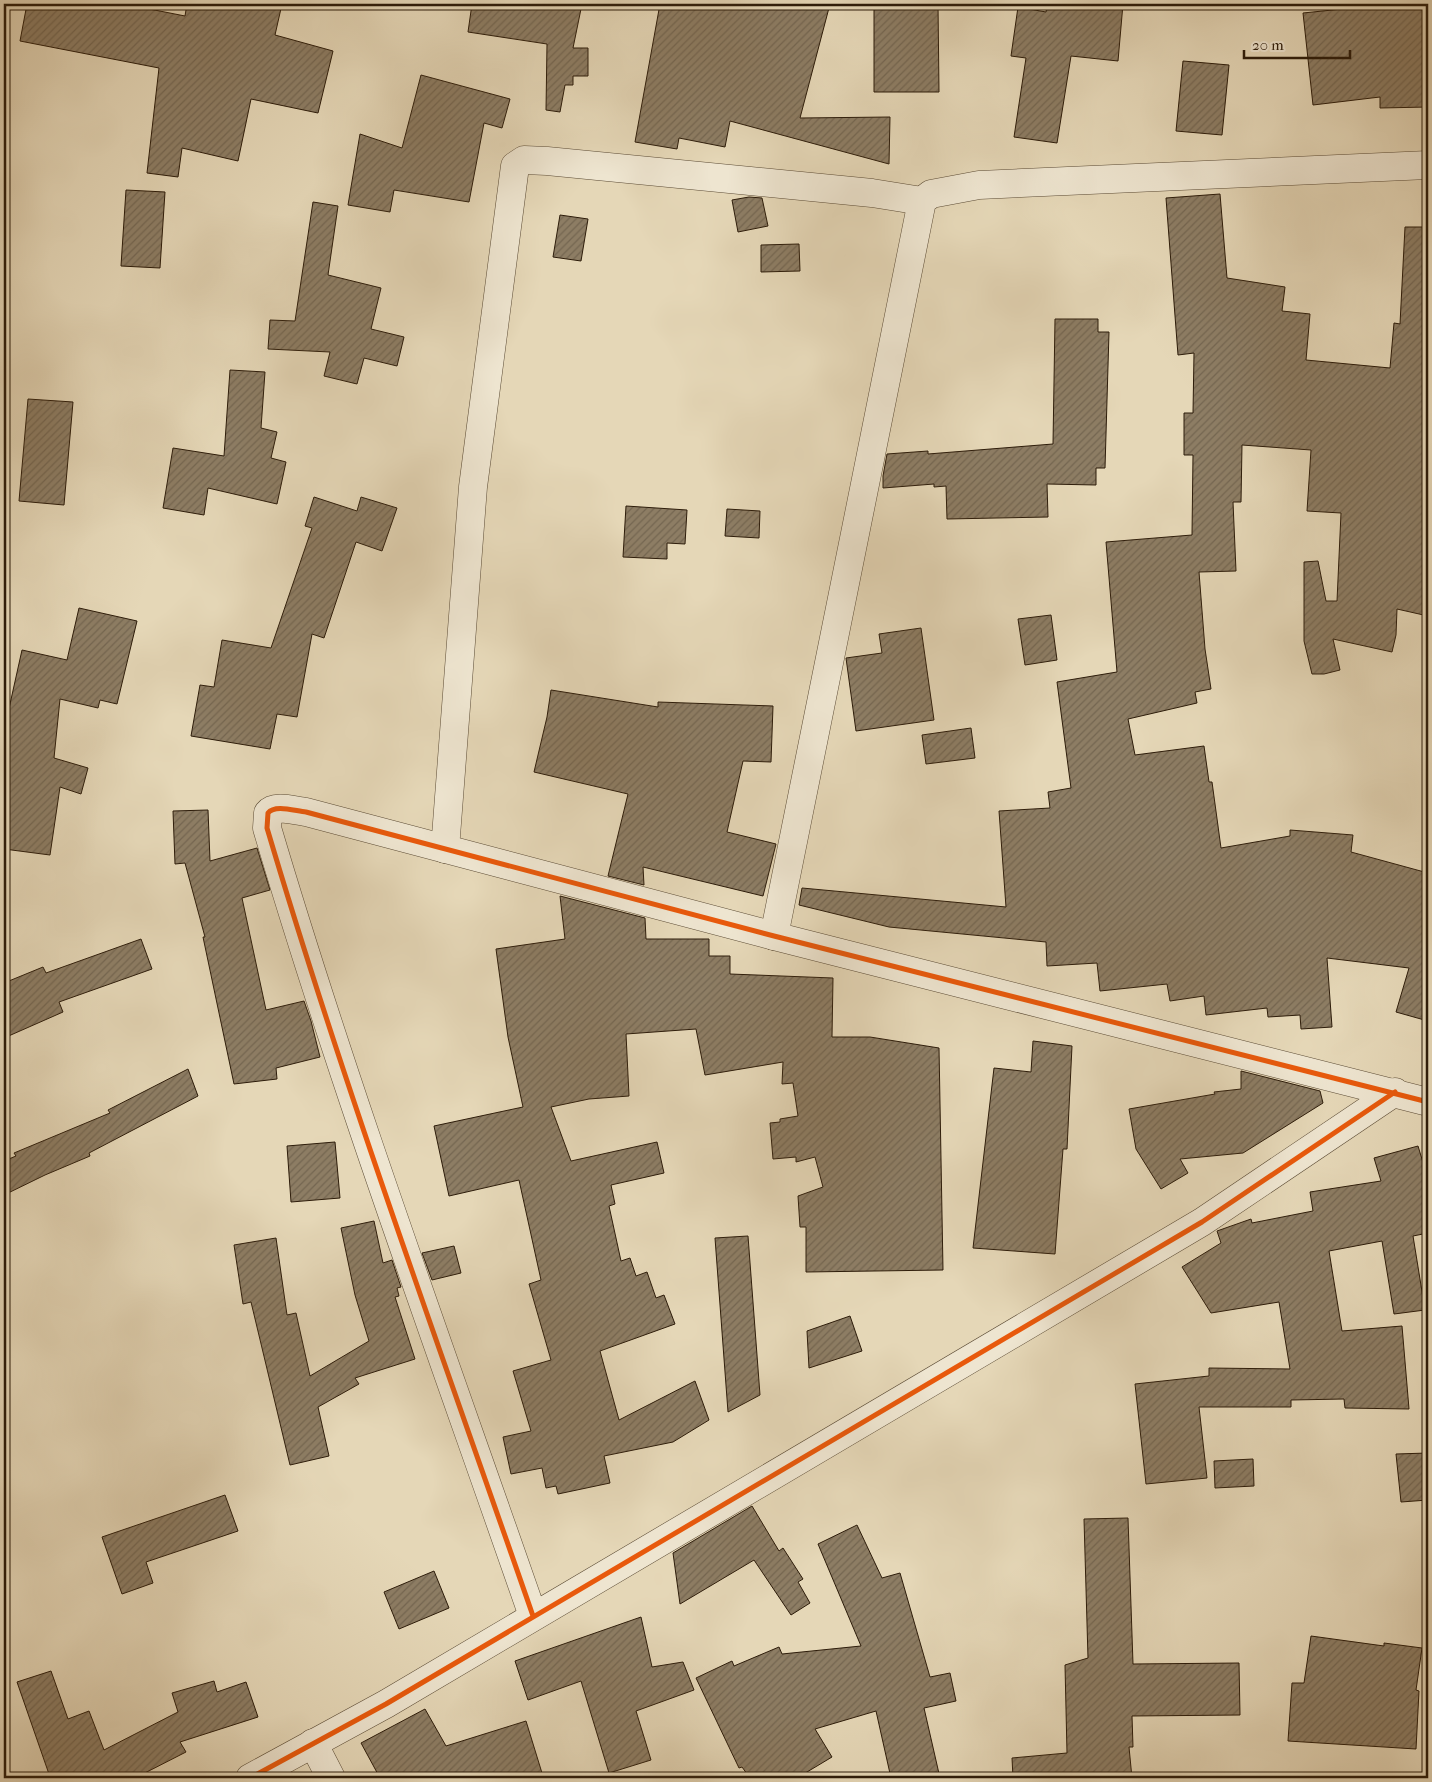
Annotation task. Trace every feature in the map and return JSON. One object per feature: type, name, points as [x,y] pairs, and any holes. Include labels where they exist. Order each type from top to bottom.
[{"type":"street","points":[[445,849],[473,487],[514,166],[524,160],[547,161],[872,192],[922,201]]},
{"type":"street","points":[[774,936],[922,201],[931,194],[979,185],[1428,165]]},
{"type":"street","points":[[533,1616],[369,1144],[298,930],[267,828],[268,813],[271,809],[306,812],[774,936],[1395,1092],[1428,1102]]},
{"type":"street","points":[[250,1778],[386,1704],[1202,1222],[1395,1092]]},
{"type":"street","points":[[313,1743],[331,1778]]},
{"type":"building","points":[[27,4],[124,4],[185,16],[187,4],[282,4],[275,35],[333,51],[318,113],[251,99],[238,161],[182,148],[178,177],[147,173],[159,68],[20,41]]},
{"type":"building","points":[[472,4],[582,4],[573,48],[588,48],[588,76],[573,76],[573,85],[565,85],[560,112],[546,110],[547,44],[468,32]]},
{"type":"building","points":[[660,4],[830,4],[800,118],[890,117],[889,164],[730,121],[725,147],[679,138],[677,149],[635,142]]},
{"type":"building","points":[[874,4],[938,4],[939,92],[874,92]]},
{"type":"building","points":[[1047,4],[1123,4],[1118,61],[1071,56],[1057,143],[1014,137],[1026,58],[1011,56],[1018,7],[1046,12]]},
{"type":"building","points":[[1391,4],[1428,4],[1428,107],[1380,108],[1380,97],[1313,105],[1303,13]]},
{"type":"building","points":[[1183,61],[1229,65],[1222,135],[1176,131]]},
{"type":"building","points":[[421,75],[510,99],[502,128],[484,123],[469,202],[394,190],[390,212],[348,205],[360,134],[402,148]]},
{"type":"building","points":[[126,190],[165,192],[160,268],[121,266]]},
{"type":"building","points":[[1220,194],[1227,278],[1285,287],[1282,311],[1310,314],[1306,360],[1390,368],[1394,323],[1400,324],[1405,227],[1428,227],[1428,491],[1426,523],[1428,524],[1428,616],[1397,609],[1396,635],[1392,652],[1333,639],[1340,670],[1324,674],[1312,674],[1304,641],[1304,562],[1318,561],[1326,601],[1337,601],[1341,513],[1307,511],[1311,450],[1242,445],[1241,502],[1233,502],[1236,571],[1199,572],[1205,649],[1211,689],[1195,692],[1197,703],[1128,719],[1135,755],[1204,746],[1209,782],[1212,782],[1221,848],[1290,836],[1290,830],[1353,835],[1351,852],[1428,873],[1428,1021],[1396,1012],[1409,968],[1327,958],[1332,1027],[1301,1029],[1300,1015],[1268,1017],[1267,1008],[1206,1015],[1204,996],[1170,1001],[1167,984],[1100,991],[1097,963],[1047,966],[1046,942],[889,927],[799,905],[802,888],[1006,907],[999,811],[1050,808],[1048,792],[1071,788],[1057,682],[1117,672],[1106,542],[1192,535],[1193,455],[1184,455],[1184,413],[1193,413],[1194,353],[1178,355],[1166,198]]},
{"type":"building","points":[[749,197],[762,198],[768,226],[738,232],[732,200]]},
{"type":"building","points":[[313,202],[338,206],[328,275],[381,288],[371,329],[404,337],[397,366],[364,358],[357,384],[324,376],[330,352],[268,349],[270,320],[295,321]]},
{"type":"building","points":[[560,215],[588,219],[581,261],[553,257]]},
{"type":"building","points":[[799,244],[800,271],[761,272],[761,245]]},
{"type":"building","points":[[1055,319],[1098,319],[1098,332],[1109,332],[1105,468],[1096,468],[1096,485],[1047,484],[1048,517],[947,519],[946,486],[934,487],[934,484],[883,488],[887,454],[928,451],[928,454],[1053,444]]},
{"type":"building","points":[[230,370],[265,372],[261,428],[277,432],[271,458],[286,462],[277,504],[208,488],[204,515],[163,508],[173,448],[224,456]]},
{"type":"building","points":[[28,399],[73,402],[64,505],[19,501]]},
{"type":"building","points":[[314,497],[357,511],[361,497],[397,508],[382,551],[356,542],[324,638],[312,634],[297,717],[277,714],[270,749],[191,736],[200,685],[214,687],[222,640],[271,648],[312,528],[305,526]]},
{"type":"building","points":[[626,506],[687,510],[685,544],[667,543],[667,559],[623,557]]},
{"type":"building","points":[[727,509],[760,511],[759,538],[725,536]]},
{"type":"building","points":[[79,608],[137,621],[117,704],[100,700],[98,708],[60,699],[54,758],[88,768],[81,794],[60,787],[50,855],[4,849],[4,731],[22,650],[67,660]]},
{"type":"building","points":[[1051,615],[1057,660],[1025,665],[1018,619]]},
{"type":"building","points":[[921,628],[934,720],[856,731],[846,658],[882,653],[879,634]]},
{"type":"building","points":[[551,690],[658,707],[658,702],[773,706],[771,762],[743,761],[727,832],[776,844],[763,896],[643,867],[644,885],[608,876],[628,794],[534,772],[547,717]]},
{"type":"building","points":[[971,728],[975,758],[926,764],[922,735]]},
{"type":"building","points":[[208,810],[210,861],[257,848],[270,890],[242,898],[266,1010],[304,1001],[311,1021],[320,1057],[276,1068],[277,1079],[234,1084],[203,937],[205,937],[185,863],[175,864],[173,811]]},
{"type":"building","points":[[560,896],[645,918],[646,939],[709,939],[709,956],[730,956],[730,974],[833,978],[832,1037],[870,1037],[939,1048],[943,1270],[806,1272],[806,1227],[800,1227],[798,1196],[823,1187],[815,1157],[796,1162],[796,1157],[773,1159],[770,1123],[798,1116],[793,1083],[782,1084],[783,1062],[705,1075],[696,1029],[626,1034],[629,1096],[589,1099],[551,1107],[571,1161],[657,1142],[664,1173],[611,1185],[615,1204],[609,1206],[621,1261],[630,1258],[636,1276],[647,1272],[656,1298],[664,1295],[675,1324],[600,1351],[619,1420],[695,1381],[709,1420],[673,1442],[604,1456],[610,1483],[558,1494],[556,1486],[546,1488],[542,1468],[511,1474],[503,1437],[531,1431],[513,1371],[551,1360],[529,1284],[541,1280],[519,1180],[449,1196],[434,1126],[523,1107],[508,1037],[496,949],[565,939]]},
{"type":"building","points":[[141,939],[152,969],[59,1002],[63,1012],[4,1038],[4,983],[43,967],[46,973]]},
{"type":"building","points":[[1033,1041],[1072,1046],[1067,1149],[1063,1149],[1055,1254],[973,1248],[994,1068],[1031,1072]]},
{"type":"building","points":[[188,1069],[198,1096],[89,1153],[90,1156],[4,1195],[4,1161],[16,1156],[14,1153],[110,1113],[108,1110]]},
{"type":"building","points":[[1241,1071],[1320,1091],[1323,1103],[1243,1153],[1180,1159],[1188,1173],[1161,1189],[1136,1149],[1129,1109],[1215,1094],[1214,1092],[1241,1089]]},
{"type":"building","points":[[335,1142],[340,1198],[291,1202],[287,1146]]},
{"type":"building","points":[[1418,1146],[1428,1179],[1423,1181],[1428,1213],[1428,1233],[1413,1236],[1425,1310],[1394,1314],[1382,1241],[1329,1251],[1342,1331],[1402,1326],[1409,1409],[1345,1408],[1344,1399],[1291,1400],[1291,1407],[1199,1407],[1207,1478],[1146,1484],[1135,1384],[1209,1376],[1209,1368],[1290,1369],[1279,1302],[1211,1313],[1182,1267],[1221,1243],[1217,1231],[1251,1219],[1252,1223],[1313,1211],[1310,1192],[1381,1181],[1374,1158]]},
{"type":"building","points":[[374,1221],[383,1263],[392,1260],[401,1287],[397,1288],[399,1296],[395,1297],[415,1359],[355,1378],[359,1384],[318,1407],[329,1456],[290,1465],[251,1302],[243,1304],[234,1245],[276,1238],[287,1315],[296,1313],[310,1376],[369,1341],[355,1295],[341,1228]]},
{"type":"building","points":[[748,1236],[760,1395],[728,1412],[715,1238]]},
{"type":"building","points":[[454,1246],[461,1273],[432,1280],[422,1253]]},
{"type":"building","points":[[850,1316],[862,1351],[809,1368],[807,1331]]},
{"type":"building","points":[[1428,1453],[1428,1500],[1401,1502],[1396,1454]]},
{"type":"building","points":[[1253,1459],[1254,1486],[1215,1488],[1214,1461]]},
{"type":"building","points":[[225,1495],[238,1531],[146,1562],[153,1583],[122,1594],[102,1537]]},
{"type":"building","points":[[752,1506],[779,1551],[783,1548],[803,1579],[798,1582],[810,1603],[791,1615],[754,1560],[680,1604],[673,1553]]},
{"type":"building","points":[[1128,1518],[1133,1664],[1239,1663],[1240,1715],[1132,1716],[1133,1747],[1129,1747],[1132,1778],[1013,1778],[1012,1758],[1067,1753],[1065,1665],[1088,1658],[1084,1519]]},
{"type":"building","points":[[857,1525],[882,1578],[900,1573],[930,1677],[950,1673],[956,1701],[924,1708],[940,1778],[891,1778],[876,1711],[815,1729],[832,1757],[797,1778],[750,1778],[742,1767],[739,1768],[696,1678],[732,1661],[734,1666],[779,1647],[782,1654],[861,1646],[818,1544]]},
{"type":"building","points":[[434,1571],[449,1608],[399,1629],[384,1592]]},
{"type":"building","points":[[641,1617],[652,1667],[683,1662],[694,1690],[636,1711],[651,1760],[609,1773],[581,1681],[528,1700],[515,1661]]},
{"type":"building","points":[[1311,1636],[1384,1646],[1384,1643],[1422,1648],[1416,1690],[1419,1691],[1416,1749],[1288,1741],[1292,1683],[1304,1683]]},
{"type":"building","points":[[51,1671],[68,1719],[89,1711],[104,1750],[178,1712],[172,1693],[214,1681],[217,1692],[246,1682],[258,1717],[180,1742],[186,1752],[135,1778],[47,1778],[50,1777],[17,1682]]},
{"type":"building","points":[[425,1709],[446,1746],[526,1721],[542,1773],[526,1778],[380,1778],[361,1743]]},
{"type":"cycle path","points":[[533,1616],[329,1026],[267,828],[268,813],[271,810],[280,808],[306,812],[774,936],[1428,1102]]},
{"type":"cycle path","points":[[250,1778],[386,1704],[1202,1222],[1395,1092]]}]
